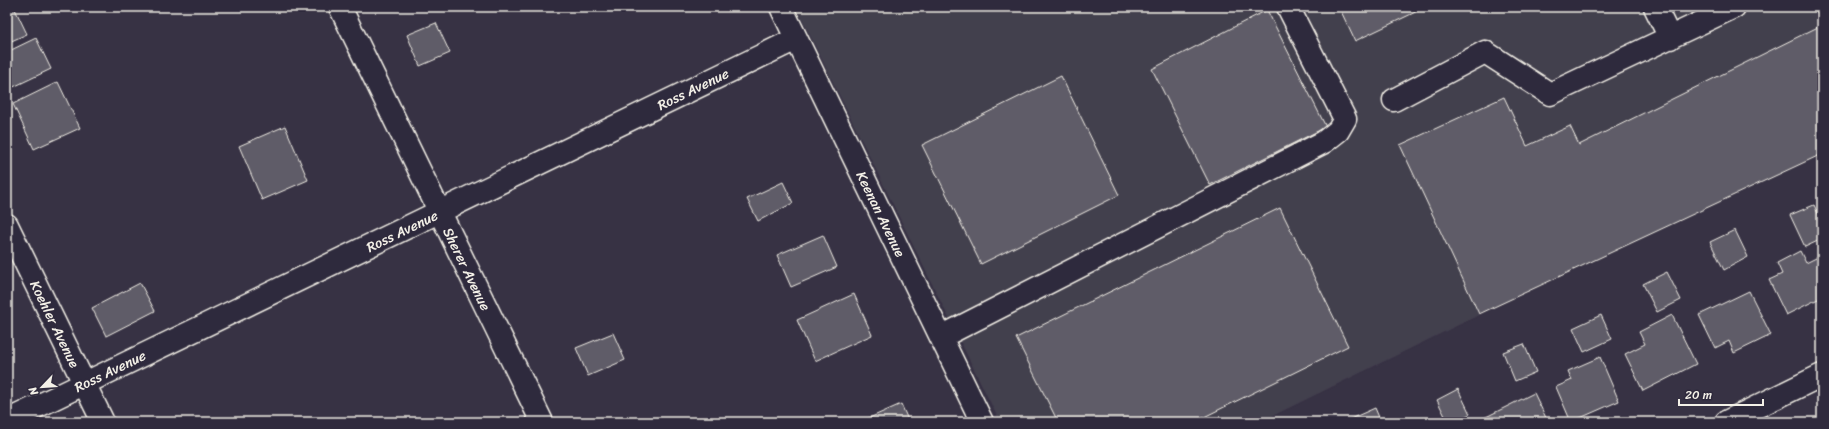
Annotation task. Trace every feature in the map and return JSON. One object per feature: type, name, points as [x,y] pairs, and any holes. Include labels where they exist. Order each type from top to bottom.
[{"type":"street","name":"Sherer Avenue","points":[[340,7],[542,422]]},
{"type":"street","name":"Keenan Avenue","points":[[781,7],[982,422]]},
{"type":"street","points":[[941,336],[1324,142],[1338,131],[1346,119],[1288,7]]},
{"type":"street","points":[[1655,7],[1670,38]]},
{"type":"street","points":[[1394,100],[1484,52],[1550,94],[1734,7]]},
{"type":"street","name":"Ross Avenue","points":[[7,421],[796,39]]},
{"type":"street","name":"Koehler Avenue","points":[[7,225],[103,422]]},
{"type":"street","points":[[1726,422],[1822,375]]},
{"type":"shaded area","points":[[796,7],[1822,7],[1822,147],[1260,422],[1000,422]]},
{"type":"building","points":[[7,7],[14,7],[27,34],[7,43]]},
{"type":"building","points":[[1339,7],[1426,7],[1355,41]]},
{"type":"building","points":[[1267,10],[1326,127],[1210,185],[1152,69]]},
{"type":"building","points":[[436,23],[450,53],[420,66],[407,35]]},
{"type":"building","points":[[1822,25],[1822,154],[1479,314],[1400,145],[1504,97],[1527,146],[1570,126],[1579,145]]},
{"type":"building","points":[[36,38],[51,69],[7,90],[7,52]]},
{"type":"building","points":[[1061,76],[1119,195],[981,264],[922,145]]},
{"type":"building","points":[[58,82],[80,128],[34,149],[13,104]]},
{"type":"building","points":[[285,126],[308,180],[262,200],[239,146]]},
{"type":"building","points":[[783,182],[793,203],[758,221],[747,199]]},
{"type":"building","points":[[1814,205],[1822,222],[1822,239],[1805,247],[1790,215]]},
{"type":"building","points":[[1280,208],[1348,346],[1194,422],[1058,422],[1016,338]]},
{"type":"building","points":[[1735,230],[1748,257],[1724,270],[1710,242]]},
{"type":"building","points":[[823,235],[837,267],[791,287],[777,255]]},
{"type":"building","points":[[1800,251],[1806,263],[1818,257],[1822,265],[1822,297],[1786,315],[1769,280],[1782,274],[1777,263]]},
{"type":"building","points":[[1667,272],[1681,300],[1657,312],[1643,284]]},
{"type":"building","points":[[140,283],[155,311],[106,336],[92,308]]},
{"type":"building","points":[[1749,291],[1771,335],[1734,353],[1729,341],[1715,348],[1699,315]]},
{"type":"building","points":[[854,294],[872,335],[815,361],[797,320]]},
{"type":"building","points":[[1601,315],[1612,339],[1584,352],[1573,328]]},
{"type":"building","points":[[1672,315],[1696,364],[1643,391],[1625,354],[1645,344],[1639,332]]},
{"type":"building","points":[[613,333],[625,360],[588,376],[576,348]]},
{"type":"building","points":[[1524,344],[1536,372],[1515,381],[1503,352]]},
{"type":"building","points":[[1600,357],[1619,401],[1571,422],[1556,387],[1572,380],[1568,371]]},
{"type":"building","points":[[1458,389],[1470,414],[1455,422],[1448,422],[1437,400]]},
{"type":"building","points":[[1534,393],[1548,422],[1481,422],[1480,420]]},
{"type":"building","points":[[901,404],[909,422],[868,422],[867,419]]},
{"type":"building","points":[[1375,408],[1381,422],[1348,422],[1348,420]]}]
